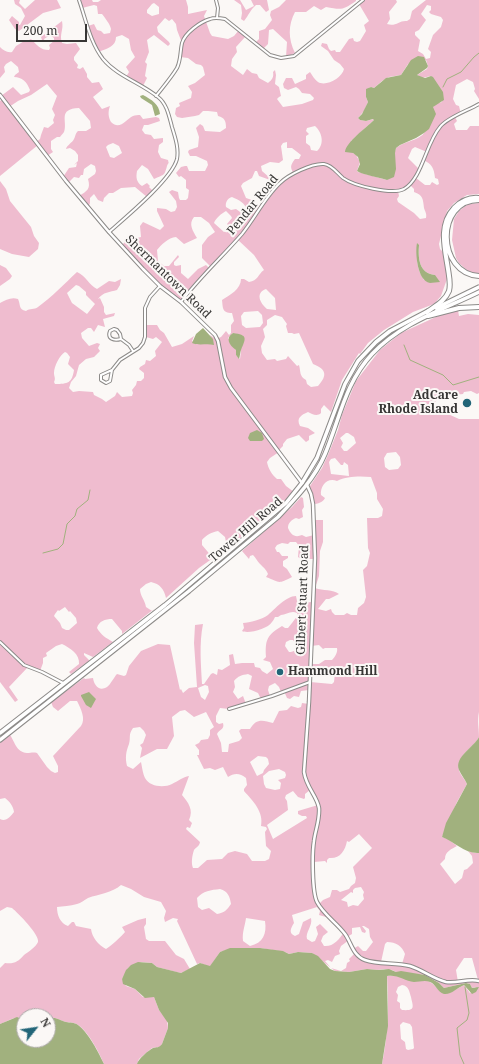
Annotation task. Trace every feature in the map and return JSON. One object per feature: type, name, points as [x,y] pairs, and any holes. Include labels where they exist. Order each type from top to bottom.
[{"type":"highway","points":[[427,314],[442,301],[449,289],[450,280],[444,236],[448,217],[454,207],[461,202],[470,198],[479,199]]},
{"type":"highway","points":[[479,199],[467,202],[457,209],[450,218],[447,234],[449,248],[455,264],[467,274],[479,276]]},
{"type":"highway","name":"Tower Hill Road","points":[[0,740],[151,621],[278,517],[298,496],[325,454],[344,398],[352,381],[373,353],[408,325],[479,287]]},
{"type":"highway","name":"Tower Hill Road","points":[[0,733],[165,605],[286,503],[302,483],[317,458],[345,384],[358,361],[382,336],[401,324],[479,292]]},
{"type":"highway","points":[[427,314],[459,308],[479,307]]},
{"type":"highway","points":[[151,621],[160,611],[209,571],[210,568]]},
{"type":"street","points":[[79,0],[93,42],[103,58],[124,76],[156,96],[165,106],[177,146],[178,155],[171,172],[138,206],[109,232]]},
{"type":"street","points":[[216,0],[218,8],[217,18]]},
{"type":"street","points":[[156,96],[178,66],[182,42],[189,33],[203,22],[211,18],[225,20],[270,55],[281,58],[294,56],[363,0]]},
{"type":"street","name":"Shermantown Road","points":[[0,95],[71,187],[134,260],[160,286],[181,302],[215,335],[218,341],[225,377],[231,388],[302,483]]},
{"type":"street","name":"Pendar Road","points":[[181,302],[242,233],[276,186],[284,179],[317,164],[323,164],[331,167],[346,179],[358,184],[389,192],[402,190],[414,181],[431,142],[441,124],[479,104]]},
{"type":"street","points":[[112,370],[110,381],[106,383],[103,382],[101,380],[101,375],[112,370],[120,360],[144,343],[146,337],[145,308],[150,297],[160,286]]},
{"type":"street","points":[[121,339],[114,340],[111,338],[109,335],[110,331],[114,329],[117,330],[121,339],[133,351]]},
{"type":"street","name":"Gilbert Stuart Road","points":[[306,485],[313,504],[314,538],[310,702],[304,772],[306,782],[319,809],[313,846],[314,891],[317,902],[342,930],[353,949],[361,959],[412,967],[446,982],[469,980],[479,981]]},
{"type":"street","points":[[0,642],[24,665],[64,683]]},
{"type":"street","points":[[229,709],[272,696],[310,682]]},
{"type":"shaded area","points":[[14,0],[20,0],[19,3],[25,9],[35,0],[57,0],[61,8],[43,13],[19,31],[15,29],[9,20],[12,16],[19,22],[20,25],[25,16],[21,8],[15,4]]},
{"type":"shaded area","points":[[79,0],[92,0],[93,2],[98,2],[101,0],[186,0],[188,14],[207,10],[204,16],[212,36],[228,39],[234,36],[239,30],[246,36],[236,47],[237,52],[232,59],[231,66],[243,75],[247,69],[252,73],[257,74],[259,78],[268,83],[271,81],[275,70],[275,84],[279,87],[281,96],[277,99],[283,107],[302,104],[313,100],[314,98],[310,94],[302,93],[296,87],[288,90],[284,88],[283,84],[286,78],[292,78],[295,84],[306,79],[306,75],[310,72],[318,82],[325,83],[333,81],[340,76],[344,69],[334,60],[328,51],[321,46],[322,43],[327,44],[331,51],[335,50],[336,52],[340,52],[349,39],[353,38],[354,41],[360,41],[366,31],[364,25],[369,21],[359,4],[364,0],[396,0],[397,2],[389,12],[390,19],[387,24],[390,25],[410,19],[412,11],[426,0],[479,0],[479,99],[474,91],[475,89],[473,82],[467,79],[456,85],[453,99],[456,105],[459,106],[461,114],[455,117],[457,121],[454,124],[456,130],[467,130],[470,126],[479,126],[479,194],[467,195],[454,203],[447,211],[439,244],[440,249],[444,253],[447,279],[441,296],[434,304],[413,312],[384,330],[368,343],[360,354],[359,353],[342,380],[331,412],[324,405],[321,409],[321,413],[318,415],[308,412],[300,417],[300,426],[308,428],[315,433],[309,436],[309,440],[306,442],[299,435],[287,439],[279,452],[267,462],[273,476],[277,479],[281,479],[286,486],[294,492],[264,519],[225,550],[223,547],[226,542],[225,537],[218,531],[205,537],[202,540],[202,545],[213,558],[199,568],[166,598],[163,590],[159,586],[151,582],[146,584],[140,589],[140,591],[146,607],[152,611],[122,634],[122,631],[112,619],[101,622],[97,628],[100,633],[113,642],[93,657],[84,653],[89,661],[71,674],[69,672],[79,664],[79,660],[71,649],[62,644],[46,653],[47,656],[43,658],[40,671],[28,667],[9,687],[18,700],[15,702],[0,682],[0,303],[15,298],[18,299],[23,310],[26,311],[36,308],[53,295],[77,272],[97,289],[109,281],[115,282],[121,279],[117,290],[104,294],[98,299],[100,298],[106,315],[115,313],[114,316],[103,319],[105,327],[98,325],[94,332],[91,328],[88,328],[81,333],[82,338],[89,346],[97,343],[100,344],[98,348],[100,351],[94,357],[86,359],[79,365],[76,376],[71,382],[69,388],[73,392],[93,392],[94,395],[106,402],[115,396],[117,392],[122,397],[132,396],[132,390],[137,381],[141,381],[144,378],[144,373],[139,369],[140,367],[145,364],[146,360],[150,361],[156,356],[155,351],[162,342],[156,337],[153,339],[146,337],[145,325],[157,325],[164,333],[172,347],[182,344],[194,336],[192,341],[202,344],[213,341],[210,335],[216,339],[221,337],[226,331],[229,335],[231,333],[231,325],[234,321],[232,313],[224,310],[222,300],[237,289],[241,283],[241,279],[249,282],[252,281],[256,279],[264,270],[254,255],[237,239],[211,267],[202,258],[202,245],[208,237],[215,232],[209,223],[201,217],[194,217],[191,225],[197,238],[184,244],[176,237],[165,242],[157,250],[158,261],[164,266],[169,266],[178,255],[179,257],[174,262],[174,265],[181,265],[181,273],[188,279],[198,269],[206,265],[210,269],[180,302],[156,283],[121,246],[126,241],[141,237],[140,226],[143,222],[160,230],[164,226],[157,208],[166,209],[171,212],[175,211],[177,207],[176,201],[169,192],[172,190],[178,192],[180,200],[186,200],[188,198],[189,190],[186,188],[186,180],[181,176],[179,177],[176,173],[181,167],[185,166],[187,166],[189,171],[205,171],[208,165],[207,161],[196,156],[190,156],[188,152],[189,150],[198,147],[199,137],[196,128],[200,124],[203,126],[205,131],[220,132],[226,128],[226,123],[224,119],[218,116],[217,112],[203,111],[199,115],[182,118],[177,117],[175,114],[176,108],[180,106],[179,103],[191,98],[192,92],[188,86],[195,83],[205,75],[201,65],[196,64],[188,58],[180,57],[182,43],[176,24],[172,19],[169,21],[165,18],[157,27],[158,32],[169,42],[170,44],[168,46],[154,35],[147,40],[149,52],[145,62],[147,64],[145,76],[147,78],[143,86],[126,77],[129,72],[126,67],[135,57],[131,50],[129,39],[122,35],[116,37],[113,45],[99,52],[93,41],[88,26],[94,24],[97,30],[104,34],[110,33],[111,29],[102,14],[98,14],[97,6],[94,5],[82,8]],"holes":[[[154,3],[159,7],[159,14],[152,16],[147,13],[147,10],[152,4]],[[427,5],[431,6],[431,10],[429,12],[441,17],[443,20],[441,27],[433,35],[428,49],[431,52],[430,58],[426,59],[423,54],[418,51],[420,40],[415,35],[415,32],[419,30],[426,20],[421,14]],[[426,60],[428,66],[427,69],[417,75],[422,78],[431,76],[442,102],[435,104],[433,107],[425,132],[419,137],[396,148],[387,180],[357,171],[360,162],[353,153],[351,141],[374,120],[366,121],[358,118],[364,111],[368,102],[366,97],[370,87],[374,88],[389,77],[401,75],[408,64]],[[315,126],[321,135],[322,142],[317,151],[311,150],[310,146],[306,143],[306,136],[309,134],[306,131],[307,128]],[[287,142],[287,148],[292,148],[301,155],[299,159],[295,159],[291,165],[294,174],[281,181],[276,176],[270,178],[262,171],[261,166],[270,162],[279,163],[283,160],[281,146],[283,143]],[[415,147],[427,152],[423,160],[429,163],[432,167],[435,178],[438,179],[439,184],[437,185],[432,182],[430,185],[425,185],[416,178],[419,169],[408,158],[412,149]],[[255,171],[257,171],[259,176],[273,181],[277,186],[263,205],[256,205],[252,200],[246,198],[241,186],[243,183],[252,178]],[[410,185],[414,189],[414,192],[419,194],[422,198],[426,218],[420,219],[398,202],[397,199],[399,196],[398,191]],[[232,197],[245,205],[247,210],[246,213],[243,214],[236,209],[231,210],[226,207],[226,202]],[[226,211],[232,218],[227,224],[230,227],[229,230],[224,232],[214,223]],[[419,245],[419,260],[423,268],[430,274],[435,275],[424,280],[420,272],[417,259]],[[76,285],[86,292],[86,295],[95,304],[87,314],[72,303],[67,293]],[[266,289],[275,298],[276,310],[267,309],[262,304],[260,298],[261,293]],[[258,311],[262,315],[263,323],[260,327],[246,328],[242,325],[241,316],[244,312]],[[275,315],[282,317],[287,324],[286,326],[288,333],[299,333],[313,364],[323,370],[324,376],[318,386],[311,387],[307,384],[306,380],[301,375],[299,365],[297,366],[288,356],[286,359],[277,361],[275,359],[267,360],[262,353],[261,346],[265,337],[263,329],[267,325],[267,320]],[[233,333],[241,351],[240,359],[236,355],[236,350],[228,338]],[[65,352],[70,357],[68,364],[74,370],[72,378],[69,382],[55,384],[54,370],[58,361]],[[65,607],[76,618],[77,623],[69,630],[66,630],[62,628],[54,616],[58,610],[59,611]]]},
{"type":"shaded area","points":[[234,0],[240,0],[246,10],[254,6],[251,0],[267,0],[269,10],[266,12],[260,5],[256,5],[244,21],[241,19],[241,5]]},
{"type":"shaded area","points":[[286,0],[356,1],[342,8],[336,9],[326,7],[321,10],[314,6],[306,12],[295,12],[290,27],[290,37],[295,53],[286,57],[287,42],[273,29],[269,30],[268,44],[263,49],[255,43],[259,39],[259,31],[265,29],[272,20],[270,15],[271,11],[279,7]]},
{"type":"shaded area","points":[[62,21],[62,43],[76,43],[80,49],[74,57],[74,60],[78,65],[77,68],[80,69],[83,67],[87,77],[92,83],[99,82],[103,89],[93,97],[102,109],[110,106],[109,118],[111,122],[120,125],[130,117],[136,115],[140,115],[143,119],[159,118],[160,121],[144,125],[142,130],[145,134],[151,135],[154,139],[163,138],[163,142],[159,145],[158,152],[161,158],[168,160],[169,163],[164,174],[154,179],[148,169],[142,165],[137,171],[139,183],[142,186],[147,183],[153,191],[147,197],[135,187],[121,188],[113,193],[109,193],[104,198],[103,202],[98,200],[94,194],[90,198],[88,208],[79,196],[88,189],[88,179],[95,174],[95,166],[91,164],[84,169],[83,175],[79,178],[74,177],[68,183],[63,177],[69,168],[76,167],[77,163],[74,165],[78,161],[78,155],[75,151],[70,148],[66,149],[78,131],[86,131],[91,128],[90,121],[79,108],[72,109],[66,113],[64,132],[60,137],[57,137],[51,141],[51,149],[53,152],[47,156],[38,145],[0,176],[0,101],[3,99],[1,96],[13,87],[21,95],[29,92],[30,90],[24,80],[14,77],[19,72],[18,67],[11,61],[4,67],[5,72],[0,78],[0,47],[7,52],[12,52],[16,46],[26,40],[31,39],[41,48],[49,50],[49,45],[54,41],[54,38],[50,35],[44,39],[45,42],[41,37]],"holes":[[[47,84],[57,96],[52,109],[55,115],[53,120],[54,123],[48,128],[44,127],[40,139],[36,142],[9,107]],[[113,143],[119,146],[122,153],[114,158],[110,157],[106,147]]]},
{"type":"shaded area","points":[[418,56],[424,57],[428,66],[417,75],[425,78],[431,76],[433,77],[443,92],[444,100],[433,107],[436,114],[429,129],[416,138],[396,148],[396,169],[394,177],[387,180],[357,171],[360,164],[358,157],[353,153],[345,152],[349,144],[374,120],[366,121],[358,118],[362,114],[368,102],[366,97],[366,89],[371,87],[374,88],[386,78],[401,75],[411,60]]},
{"type":"shaded area","points":[[143,95],[157,105],[160,114],[155,116],[152,105],[141,98],[140,96]]},
{"type":"shaded area","points":[[0,181],[6,189],[10,201],[31,227],[34,236],[39,243],[38,249],[29,257],[12,254],[0,249]]},
{"type":"shaded area","points":[[479,203],[478,274],[469,272],[459,263],[456,258],[452,240],[454,219],[459,211],[468,204]]},
{"type":"shaded area","points":[[417,243],[419,245],[419,260],[423,268],[430,274],[435,275],[440,282],[430,283],[422,277],[418,266],[416,253]]},
{"type":"shaded area","points":[[0,265],[6,268],[12,276],[0,286]]},
{"type":"shaded area","points":[[458,310],[459,316],[468,314],[479,315],[479,393],[477,394],[471,391],[464,392],[463,394],[447,395],[437,400],[434,404],[437,409],[459,419],[479,419],[479,737],[463,755],[459,764],[459,770],[467,784],[457,802],[442,837],[448,839],[457,846],[447,852],[445,859],[440,864],[455,884],[462,878],[464,870],[473,863],[472,856],[468,851],[479,853],[479,1064],[382,1064],[388,1020],[387,976],[397,976],[414,981],[428,981],[442,993],[451,992],[464,985],[470,993],[476,987],[472,988],[470,984],[466,983],[444,988],[439,983],[425,975],[396,972],[384,969],[367,969],[349,972],[335,971],[331,968],[312,953],[298,952],[289,954],[260,948],[234,948],[220,952],[210,967],[200,963],[197,964],[177,921],[178,919],[173,918],[165,922],[164,918],[166,911],[161,902],[144,897],[121,885],[114,890],[88,898],[78,904],[57,907],[58,913],[61,921],[65,925],[68,926],[74,922],[76,926],[91,929],[96,940],[106,949],[125,932],[122,927],[146,918],[146,924],[144,927],[146,939],[149,941],[165,941],[176,955],[184,959],[190,969],[181,973],[157,967],[152,963],[141,962],[128,968],[122,979],[126,986],[135,989],[143,997],[154,997],[159,1010],[167,1020],[168,1028],[160,1047],[152,1048],[139,1059],[137,1064],[104,1064],[97,1049],[86,1032],[75,1023],[56,1018],[56,1008],[16,1008],[16,1018],[0,1024],[0,968],[5,963],[13,963],[18,961],[34,948],[38,942],[38,939],[32,929],[12,908],[7,907],[0,911],[0,819],[6,819],[14,812],[12,806],[5,798],[0,799],[0,743],[10,735],[20,751],[37,753],[51,771],[55,773],[58,772],[58,766],[53,756],[81,726],[83,717],[77,701],[70,701],[58,711],[53,707],[51,702],[84,678],[93,678],[94,683],[99,688],[102,689],[107,687],[117,674],[124,676],[126,675],[129,666],[141,651],[158,644],[170,645],[180,690],[181,689],[183,693],[189,688],[197,687],[194,643],[195,625],[203,624],[201,646],[202,684],[204,684],[211,674],[213,673],[217,675],[218,669],[222,670],[230,665],[229,655],[233,654],[235,664],[254,663],[255,667],[260,668],[267,674],[273,669],[270,662],[263,660],[266,657],[268,638],[273,632],[282,626],[288,628],[298,615],[297,613],[293,612],[275,617],[270,625],[253,631],[242,631],[244,628],[243,623],[268,615],[288,598],[296,596],[298,603],[312,602],[314,559],[301,559],[298,557],[299,546],[296,542],[277,545],[275,548],[277,552],[279,552],[282,556],[288,556],[288,558],[283,561],[283,566],[292,577],[279,582],[266,577],[268,574],[267,572],[254,556],[250,556],[249,559],[242,551],[292,507],[301,497],[303,498],[304,507],[302,510],[303,517],[293,520],[289,523],[288,528],[294,535],[302,535],[306,537],[314,535],[314,520],[323,520],[323,542],[320,551],[319,576],[315,588],[334,591],[339,594],[326,599],[318,609],[326,611],[331,609],[335,615],[344,615],[347,613],[357,615],[358,608],[364,603],[366,597],[363,570],[367,566],[370,553],[368,548],[367,518],[378,518],[382,516],[383,509],[377,499],[377,493],[371,477],[362,476],[345,478],[337,481],[327,481],[321,492],[321,495],[325,498],[322,502],[317,504],[313,504],[308,489],[322,468],[328,455],[356,381],[380,350],[401,333],[438,316]],"holes":[[[348,433],[354,437],[356,443],[347,451],[344,451],[341,447],[343,443],[340,438]],[[396,452],[400,457],[401,465],[398,469],[389,470],[385,467],[384,458],[387,453]],[[335,458],[341,465],[343,465],[344,462],[348,465],[349,476],[331,474],[329,462],[331,459]],[[293,640],[297,646],[296,649],[289,652],[285,646],[286,642]],[[319,645],[323,649],[337,648],[336,654],[332,660],[325,660],[319,664],[311,664],[311,646]],[[323,668],[331,669],[335,673],[334,682],[332,684],[310,682],[310,671],[316,672]],[[248,674],[252,676],[249,689],[258,693],[261,699],[270,696],[268,690],[269,686],[275,683],[281,692],[284,691],[287,698],[290,699],[294,696],[299,697],[301,691],[309,690],[309,704],[302,703],[301,707],[298,708],[291,706],[287,710],[279,711],[273,723],[257,721],[250,729],[241,729],[239,731],[242,738],[239,741],[229,744],[228,752],[222,752],[221,743],[217,734],[223,728],[223,723],[219,724],[216,722],[216,716],[220,708],[229,709],[246,704],[243,696],[238,699],[233,692],[235,687],[234,681],[240,676]],[[205,685],[208,686],[209,692],[205,700],[201,697],[198,688]],[[185,710],[194,717],[206,712],[214,727],[210,730],[208,739],[201,740],[195,745],[199,750],[199,755],[197,755],[204,769],[210,768],[215,770],[223,767],[228,777],[237,774],[246,778],[247,785],[244,791],[259,811],[262,821],[261,826],[266,827],[267,829],[265,832],[266,846],[271,851],[269,859],[265,861],[252,861],[247,854],[235,851],[228,853],[222,859],[207,860],[198,868],[193,868],[193,852],[200,842],[186,829],[187,827],[190,828],[192,823],[189,820],[191,810],[182,795],[189,776],[169,785],[157,786],[147,781],[141,762],[133,769],[127,766],[126,760],[133,728],[140,727],[146,735],[143,743],[140,745],[142,748],[140,758],[157,749],[167,749],[174,736],[172,717],[180,711]],[[258,756],[266,757],[269,764],[263,773],[257,776],[250,762]],[[279,769],[285,772],[285,778],[278,780],[281,783],[280,789],[275,790],[266,788],[263,776],[269,771]],[[310,790],[318,805],[298,811],[298,814],[306,816],[307,818],[273,839],[267,825],[288,810],[287,801],[285,798],[286,795],[293,791],[298,797],[305,798],[305,794]],[[359,834],[372,848],[353,867],[356,878],[355,883],[349,889],[340,892],[337,890],[332,890],[330,897],[323,900],[319,904],[316,900],[314,862],[325,861],[327,863],[329,858],[339,856],[345,848],[347,841],[349,842]],[[361,887],[364,892],[364,899],[358,906],[353,905],[348,907],[347,902],[341,900],[351,892],[353,893],[355,888]],[[220,889],[225,891],[231,904],[222,913],[217,914],[209,908],[202,910],[198,907],[197,898],[205,892]],[[317,907],[320,911],[319,915],[326,917],[328,915],[344,932],[336,942],[324,946],[321,941],[323,936],[328,932],[320,924],[316,927],[318,934],[315,941],[312,942],[307,939],[311,918],[303,922],[299,934],[295,936],[293,935],[291,933],[294,923],[292,915]],[[246,918],[265,921],[265,934],[258,943],[250,946],[243,941]],[[362,926],[369,929],[370,937],[373,942],[366,951],[363,951],[358,946],[353,949],[355,953],[349,959],[350,961],[347,963],[346,968],[341,971],[331,968],[325,961],[328,960],[332,962],[335,956],[340,954],[339,951],[341,946],[349,940],[347,937],[352,934],[352,928],[360,927],[362,932],[365,933],[366,931]],[[387,942],[398,945],[405,954],[402,964],[381,962],[385,944]],[[464,958],[472,958],[478,980],[458,982],[456,970]],[[402,985],[406,986],[410,993],[412,1009],[402,1010],[400,1008],[400,1003],[397,1001],[398,995],[396,992],[398,987]],[[403,1022],[410,1024],[412,1027],[414,1048],[408,1050],[406,1049],[405,1042],[401,1039],[400,1025]]]},
{"type":"shaded area","points":[[203,328],[213,339],[214,345],[192,343],[196,334]]},
{"type":"shaded area","points":[[233,333],[243,336],[245,340],[239,359],[236,355],[236,350],[229,342],[229,337]]},
{"type":"shaded area","points":[[257,430],[262,433],[264,439],[262,441],[250,441],[248,438],[250,433]]},
{"type":"shaded area","points":[[89,692],[96,699],[91,708],[86,705],[81,696]]},
{"type":"shaded area","points":[[479,737],[479,853],[474,853],[465,850],[442,837],[446,823],[467,784],[459,770],[459,761]]},
{"type":"shaded area","points":[[230,948],[260,948],[283,951],[289,954],[298,952],[312,953],[318,956],[330,969],[335,971],[349,972],[367,969],[389,969],[396,972],[401,971],[425,975],[439,983],[444,988],[466,983],[470,984],[472,988],[479,987],[476,992],[472,994],[464,985],[452,992],[444,994],[430,982],[414,982],[394,976],[387,976],[388,1026],[382,1064],[137,1064],[146,1053],[162,1044],[168,1028],[168,1023],[159,1010],[154,997],[145,998],[135,989],[123,984],[122,979],[126,970],[131,965],[138,962],[152,963],[157,967],[181,973],[200,963],[210,966],[220,952]]},
{"type":"shaded area","points":[[16,1017],[16,1048],[56,1048],[56,1018],[74,1023],[82,1028],[104,1064],[0,1064],[0,1024]]},
{"type":"waterway","points":[[443,87],[447,79],[461,72],[479,53]]},
{"type":"waterway","points":[[404,345],[410,360],[443,375],[453,385],[479,377]]},
{"type":"waterway","points":[[43,553],[58,549],[63,544],[67,524],[75,516],[77,509],[88,500],[90,490]]},
{"type":"waterway","points":[[464,1064],[460,1055],[457,1028],[467,1020],[469,1013],[465,987]]},
{"type":"place","name":"AdCare Rhode Island","points":[[467,403]]},
{"type":"place","name":"Hammond Hill","points":[[280,672]]}]
